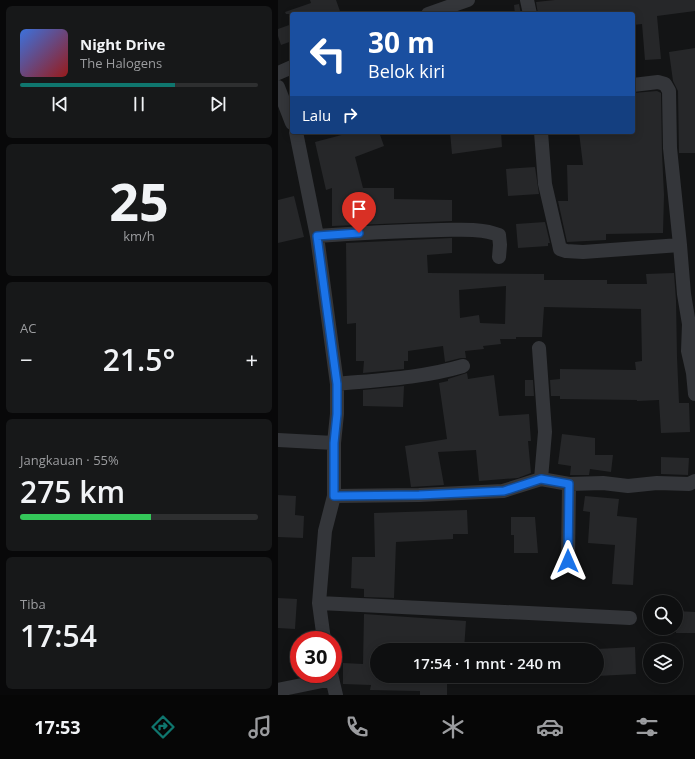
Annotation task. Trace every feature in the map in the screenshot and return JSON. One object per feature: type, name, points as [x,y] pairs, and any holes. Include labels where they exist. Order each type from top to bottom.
[{"type":"street","points":[[434,12],[468,0]]},
{"type":"street","points":[[527,0],[530,12]]},
{"type":"street","points":[[278,73],[290,68]]},
{"type":"street","points":[[635,85],[658,82],[665,84],[669,90],[670,148],[684,294],[689,324],[688,351],[693,373],[695,394]]},
{"type":"street","points":[[278,87],[290,118]]},
{"type":"street","points":[[296,134],[317,236],[337,384],[337,414],[334,443],[334,496],[325,531],[319,603],[323,631]]},
{"type":"street","points":[[541,134],[545,184],[560,249],[566,251],[583,252],[680,245]]},
{"type":"street","points":[[317,236],[400,231],[490,231],[499,234],[499,257]]},
{"type":"street","points":[[540,348],[545,432],[541,479]]},
{"type":"street","points":[[337,384],[398,378],[450,370],[463,366]]},
{"type":"street","points":[[278,440],[334,443]]},
{"type":"street","points":[[334,496],[419,495],[504,491],[541,479],[569,484],[603,483],[628,486],[656,483],[689,484],[695,481]]},
{"type":"street","points":[[568,561],[569,484]]},
{"type":"street","points":[[319,603],[630,618]]},
{"type":"street","points":[[278,690],[304,683]]},
{"type":"street","points":[[333,683],[336,695]]},
{"type":"building","points":[[310,0],[336,0],[340,12],[290,12],[290,14],[286,14],[285,12],[311,3]]},
{"type":"building","points":[[555,0],[695,0],[695,11],[657,16],[661,59],[645,60],[642,24],[635,25],[635,12],[538,12],[536,2]]},
{"type":"building","points":[[519,4],[521,12],[515,12],[514,5]]},
{"type":"building","points":[[290,25],[290,42],[281,45],[278,36],[278,29]]},
{"type":"building","points":[[695,48],[695,153],[679,153],[678,91],[673,81],[669,52]]},
{"type":"building","points":[[657,91],[661,93],[664,195],[663,233],[606,234],[606,240],[567,242],[558,201],[568,201],[567,165],[583,165],[579,134],[635,134],[635,93]]},
{"type":"building","points":[[345,134],[380,134],[384,146],[355,157],[363,188],[394,188],[394,199],[452,200],[452,221],[332,226],[332,188],[326,190],[315,142]]},
{"type":"building","points":[[450,134],[501,134],[502,147],[452,154]]},
{"type":"building","points":[[535,167],[539,194],[508,196],[506,169]]},
{"type":"building","points":[[294,196],[304,237],[278,243],[278,200]]},
{"type":"building","points":[[545,222],[550,243],[548,243],[548,246],[518,248],[516,224]]},
{"type":"building","points":[[452,238],[452,253],[427,255],[428,273],[544,274],[544,280],[607,280],[607,284],[647,284],[646,274],[674,273],[679,403],[689,403],[690,432],[661,433],[659,400],[637,401],[560,399],[560,396],[551,396],[550,380],[560,379],[560,369],[636,370],[635,362],[642,361],[641,309],[544,307],[542,337],[516,337],[516,339],[500,339],[501,344],[483,346],[484,349],[465,351],[466,358],[445,362],[443,346],[408,351],[408,361],[404,361],[404,369],[363,373],[364,361],[356,361],[356,323],[347,324],[346,243]],"holes":[[[506,286],[505,324],[480,323],[479,315],[460,318],[459,290]]]},
{"type":"building","points":[[467,373],[468,379],[494,375],[499,416],[529,414],[531,441],[528,441],[531,473],[518,478],[479,481],[476,450],[438,452],[444,485],[411,487],[405,446],[447,439],[439,383]]},
{"type":"building","points":[[525,380],[533,380],[534,396],[525,396]]},
{"type":"building","points":[[404,386],[403,407],[363,406],[363,390]]},
{"type":"building","points":[[562,434],[595,438],[595,455],[613,455],[611,472],[590,469],[589,475],[570,475],[571,466],[558,464]]},
{"type":"building","points":[[661,457],[689,458],[688,475],[661,474]]},
{"type":"building","points":[[278,495],[296,496],[295,515],[304,516],[303,538],[278,537]]},
{"type":"building","points":[[585,496],[619,499],[617,516],[637,518],[633,585],[612,584],[615,545],[588,543],[590,512],[583,511]]},
{"type":"building","points":[[467,510],[468,534],[453,534],[453,539],[396,542],[394,598],[364,597],[364,589],[351,588],[352,557],[375,557],[374,513]]},
{"type":"building","points":[[511,517],[535,517],[538,553],[514,553],[514,535],[511,535]]},
{"type":"building","points":[[278,598],[297,599],[295,629],[278,628]]},
{"type":"building","points":[[683,611],[695,612],[695,633],[683,633]]},
{"type":"building","points":[[364,614],[466,621],[464,643],[370,643],[370,683],[447,683],[447,695],[420,695],[420,691],[370,690],[371,685],[343,684],[343,663],[363,664]]},
{"type":"building","points":[[635,647],[636,674],[604,676],[604,649]]},
{"type":"route","points":[[359,233],[317,236],[337,384],[337,414],[334,443],[334,496],[419,495],[504,491],[541,479],[569,484],[568,561]]}]
